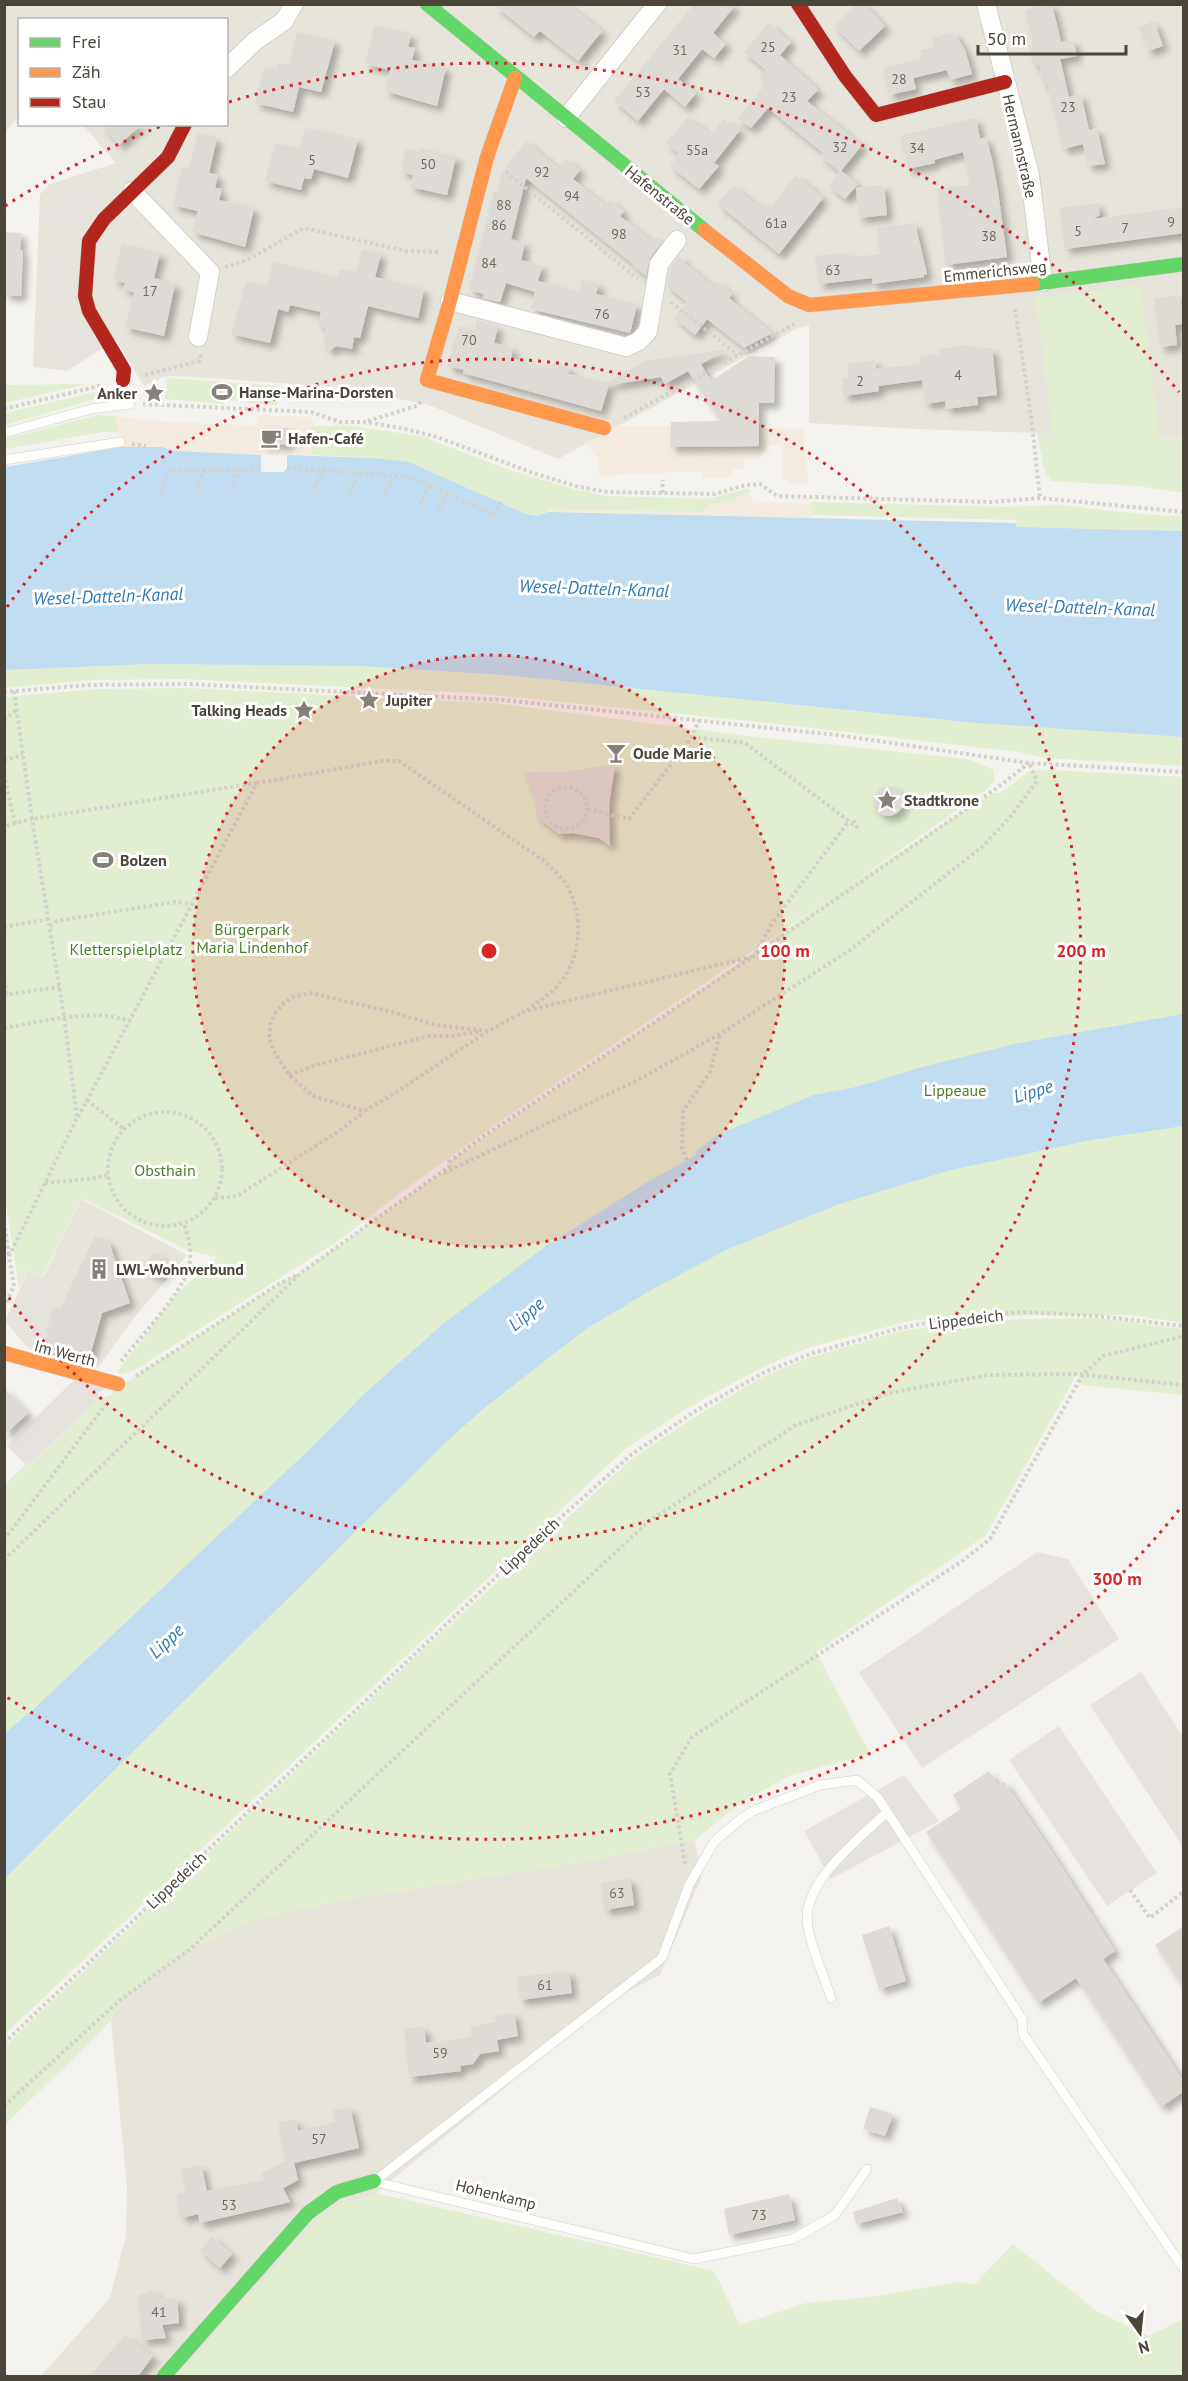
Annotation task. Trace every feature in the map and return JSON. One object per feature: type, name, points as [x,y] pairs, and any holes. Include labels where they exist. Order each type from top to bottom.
[{"type":"street","points":[[228,67],[255,41],[284,21],[294,4]]},
{"type":"street","name":"Hafenstraße","points":[[427,4],[566,118],[684,231],[788,296],[809,305]]},
{"type":"street","points":[[566,118],[657,4]]},
{"type":"street","name":"Hermannstraße","points":[[798,4],[845,75],[876,116],[1005,82]]},
{"type":"street","name":"Hermannstraße","points":[[986,4],[1030,175],[1043,282]]},
{"type":"street","points":[[515,78],[487,157],[427,380],[604,428]]},
{"type":"street","points":[[123,380],[124,370],[89,310],[85,296],[89,241],[104,219],[168,157],[183,126]]},
{"type":"street","points":[[132,191],[210,272],[198,337]]},
{"type":"street","name":"Hafenstraße","points":[[450,301],[627,347],[639,341],[648,331],[658,264],[684,231]]},
{"type":"street","name":"Emmerichsweg","points":[[809,305],[1012,287],[1184,264]]},
{"type":"street","name":"Im Werth","points":[[4,1353],[111,1382]]},
{"type":"street","points":[[164,2376],[308,2213],[337,2192],[374,2181]]},
{"type":"lane","points":[[4,433],[91,409],[130,404],[123,380]]},
{"type":"lane","points":[[4,460],[120,442]]},
{"type":"lane","points":[[374,2181],[662,1958],[689,1885],[714,1842],[737,1822],[753,1811],[820,1785],[857,1780],[878,1798],[1022,2019],[1023,2034],[1182,2264]]},
{"type":"lane","points":[[831,1998],[807,1926],[812,1898],[823,1875],[887,1812]]},
{"type":"lane","name":"Hohenkamp","points":[[374,2181],[694,2259],[793,2238],[835,2215],[867,2169]]},
{"type":"path","points":[[487,157],[647,286],[656,289],[738,355]]},
{"type":"path","points":[[210,272],[247,260],[304,228],[406,251],[463,252]]},
{"type":"path","points":[[1012,287],[1031,416],[1040,498]]},
{"type":"path","points":[[604,428],[797,323],[809,305]]},
{"type":"path","points":[[4,409],[200,361],[203,343],[198,337]]},
{"type":"path","points":[[366,422],[420,405],[427,380]]},
{"type":"path","points":[[130,404],[173,402],[311,412],[340,422],[366,422],[437,437],[495,460],[579,487],[608,492],[715,494],[741,486],[760,484],[777,496],[993,502],[1040,498],[1184,512]]},
{"type":"path","points":[[287,468],[410,477],[495,515],[502,500]]},
{"type":"path","points":[[232,489],[240,469]]},
{"type":"path","points":[[160,496],[169,471],[260,469]]},
{"type":"path","points":[[197,489],[205,470]]},
{"type":"path","points":[[314,489],[324,471]]},
{"type":"path","points":[[349,492],[359,474]]},
{"type":"path","points":[[383,497],[395,476]]},
{"type":"path","points":[[662,493],[663,480]]},
{"type":"path","points":[[420,504],[429,486]]},
{"type":"path","points":[[438,512],[447,493]]},
{"type":"path","points":[[4,692],[89,685],[188,684],[503,700],[837,735],[1029,763],[1184,772]]},
{"type":"path","points":[[14,691],[32,819],[60,987],[77,1118]]},
{"type":"path","points":[[4,720],[16,710]]},
{"type":"path","points":[[588,809],[629,819],[692,737],[699,720]]},
{"type":"path","points":[[525,1011],[755,956],[773,922],[850,820],[746,743],[692,737]]},
{"type":"path","points":[[4,760],[23,755]]},
{"type":"path","points":[[4,832],[9,825],[32,819],[382,761],[399,761],[544,861],[563,881],[576,907],[577,941],[572,962],[561,982],[546,997],[488,1031],[237,1196],[215,1198]]},
{"type":"path","points":[[4,1560],[302,1272],[435,1178],[449,1167],[449,1162],[481,1138],[755,956],[997,788],[1029,763]]},
{"type":"path","points":[[435,1178],[636,1081],[720,1034],[850,950],[982,847],[1011,816],[1037,781],[1029,763]]},
{"type":"path","points":[[4,774],[15,824]]},
{"type":"path","points":[[9,1256],[77,1118],[257,783]]},
{"type":"path","points":[[570,786],[580,791],[586,798],[588,809],[585,819],[578,826],[568,830],[558,828],[550,822],[545,813],[545,802],[550,793],[570,786]]},
{"type":"path","points":[[50,926],[57,921],[174,902],[192,904]]},
{"type":"path","points":[[4,927],[49,919]]},
{"type":"path","points":[[4,979],[6,995],[60,987]]},
{"type":"path","points":[[364,1111],[313,1096],[289,1075],[273,1050],[269,1037],[276,1012],[293,997],[311,993],[396,1013],[435,1025],[488,1031]]},
{"type":"path","points":[[4,1028],[79,1014],[117,1017],[130,1021]]},
{"type":"path","points":[[289,1075],[313,1066],[429,1036],[451,1036],[488,1031]]},
{"type":"path","points":[[687,1160],[682,1149],[683,1111],[710,1072],[720,1034]]},
{"type":"path","points":[[87,1100],[124,1129]]},
{"type":"path","points":[[168,1112],[192,1119],[202,1126],[217,1145],[221,1158],[221,1179],[215,1198],[196,1218],[184,1224],[157,1227],[133,1217],[115,1199],[107,1175],[110,1150],[124,1129],[144,1115],[168,1112]]},
{"type":"path","points":[[45,1183],[107,1175]]},
{"type":"path","points":[[33,1205],[40,1209]]},
{"type":"path","points":[[4,1222],[14,1286],[4,1307]]},
{"type":"path","points":[[111,1382],[177,1292],[188,1270],[190,1245],[184,1224]]},
{"type":"path","name":"Lippedeich","points":[[4,2043],[532,1543],[632,1454],[694,1412],[763,1373],[810,1354],[900,1328],[958,1317],[1025,1312],[1096,1316],[1184,1326]]},
{"type":"path","points":[[689,1885],[670,1774],[692,1737],[961,1562],[990,1539],[1083,1374],[1103,1356],[1184,1336]]},
{"type":"path","points":[[4,2106],[120,2000],[189,1950],[648,1522],[796,1425],[889,1393],[988,1375],[1083,1374],[1184,1385]]},
{"type":"path","points":[[1130,1890],[1150,1918],[1184,1890]]},
{"type":"shaded area","points":[[5,5],[1183,5],[1183,438],[809,423],[809,325],[798,328],[558,459],[429,405],[341,387],[176,376],[163,377],[144,386],[116,340],[67,371],[33,367],[40,194],[50,184],[116,163],[84,126],[228,126],[228,18],[18,18],[18,117],[5,132]]},
{"type":"shaded area","points":[[72,179],[102,202],[73,240],[43,218]]},
{"type":"shaded area","points":[[44,252],[74,254],[72,302],[42,300]]},
{"type":"shaded area","points":[[73,309],[100,347],[66,369],[41,329]]},
{"type":"shaded area","points":[[115,416],[144,420],[255,426],[258,416],[310,417],[314,426],[312,455],[225,454],[175,451],[162,447],[121,447]]},
{"type":"shaded area","points":[[616,426],[803,429],[809,485],[789,483],[783,478],[782,445],[766,445],[761,456],[755,459],[745,458],[744,469],[731,469],[732,477],[703,478],[701,471],[599,476],[598,460],[586,443]]},
{"type":"shaded area","points":[[749,492],[753,501],[811,504],[812,519],[548,512],[538,516],[551,494],[708,501]]},
{"type":"shaded area","points":[[81,1199],[187,1255],[133,1319],[98,1368],[29,1349],[5,1321],[28,1271],[43,1278]]},
{"type":"shaded area","points":[[29,1276],[59,1290],[39,1332],[9,1318]]},
{"type":"shaded area","points":[[74,1380],[105,1388],[97,1394],[100,1398],[27,1466],[7,1446]]},
{"type":"shaded area","points":[[1037,1552],[1068,1559],[1119,1639],[922,1768],[859,1673]]},
{"type":"shaded area","points":[[1141,1672],[1183,1737],[1183,1847],[1090,1705]]},
{"type":"shaded area","points":[[1059,1726],[1157,1873],[1107,1906],[1009,1760]]},
{"type":"shaded area","points":[[904,1775],[939,1821],[831,1879],[804,1831]]},
{"type":"shaded area","points":[[695,1840],[701,1879],[660,1975],[612,2000],[376,2193],[177,2376],[41,2376],[110,2298],[126,2235],[127,2187],[111,2021],[120,2000],[189,1950],[251,1920],[348,1899],[576,1863]]},
{"type":"green space","points":[[1140,285],[1159,437],[1183,438],[1183,493],[1138,486],[1051,481],[1044,469],[1037,433],[1053,433],[1036,298]]},
{"type":"green space","name":"Hanse-Marina-Dorsten","points":[[167,378],[279,386],[277,405],[224,400],[223,404],[165,399]]},
{"type":"green space","points":[[87,384],[5,403],[5,385]]},
{"type":"green space","points":[[105,390],[108,395],[5,425],[5,413]]},
{"type":"green space","points":[[98,415],[115,416],[118,432],[103,432],[5,449],[5,439]]},
{"type":"green space","points":[[312,426],[351,426],[421,436],[509,470],[577,490],[608,496],[709,499],[745,489],[752,491],[727,503],[708,503],[709,507],[704,507],[704,512],[548,509],[547,512],[538,516],[526,514],[409,462],[312,455]]},
{"type":"green space","points":[[811,502],[1004,507],[1058,505],[1183,516],[1183,531],[1017,527],[1016,520],[812,515]]},
{"type":"green space","points":[[150,664],[361,666],[502,675],[976,723],[1183,737],[1183,766],[1044,758],[1018,752],[795,726],[473,693],[182,679],[91,680],[5,688],[4,670]]},
{"type":"green space","points":[[186,688],[495,703],[748,736],[967,759],[993,769],[995,781],[986,790],[850,885],[967,809],[994,793],[1000,793],[1030,771],[1183,777],[1183,1323],[1131,1315],[1039,1315],[914,1320],[807,1348],[761,1368],[689,1407],[625,1449],[5,2034],[5,1484],[26,1464],[28,1466],[100,1398],[111,1396],[118,1384],[127,1382],[279,1284],[302,1272],[449,1168],[449,1162],[671,1011],[828,900],[496,1124],[338,1241],[135,1370],[121,1374],[117,1372],[177,1294],[217,1257],[189,1251],[81,1198],[42,1277],[28,1271],[19,1288],[5,1197],[5,697],[98,689]]},
{"type":"green space","points":[[1096,1318],[1183,1329],[1183,1395],[1082,1385],[1077,1374],[986,1535],[816,1652],[870,1754],[791,1775],[741,1802],[695,1840],[576,1863],[348,1899],[251,1920],[189,1950],[120,2000],[111,2021],[5,2125],[5,2046],[428,1645],[634,1457],[696,1416],[764,1376],[811,1357],[901,1331],[956,1323]]},
{"type":"green space","points":[[376,2193],[714,2271],[740,2325],[806,2303],[871,2297],[957,2282],[975,2284],[1013,2244],[1098,2312],[1149,2336],[1183,2319],[1183,2376],[177,2376],[319,2218],[342,2203]]},
{"type":"water","name":"Wesel-Datteln-Kanal","points":[[121,447],[162,447],[175,451],[261,455],[261,472],[284,472],[287,468],[287,455],[374,458],[409,462],[526,514],[538,516],[548,512],[1016,523],[1017,527],[1183,531],[1183,737],[976,723],[502,675],[361,666],[150,664],[5,670],[5,467]]},
{"type":"water","name":"Lippe","points":[[1183,1014],[1183,1126],[1091,1140],[951,1170],[839,1204],[726,1250],[653,1289],[586,1329],[483,1409],[444,1444],[5,1878],[5,1733],[36,1707],[312,1447],[362,1396],[443,1324],[546,1246],[649,1181],[696,1155],[695,1152],[719,1134],[814,1095],[856,1087],[922,1067],[1019,1043]]},
{"type":"building","points":[[493,4],[568,4],[602,31],[578,61],[540,31],[534,37]]},
{"type":"building","points":[[694,4],[736,4],[713,33],[726,44],[714,58],[702,49],[678,79],[696,93],[685,107],[664,89],[638,121],[614,101]]},
{"type":"building","points":[[856,4],[864,4],[885,26],[859,51],[834,26]]},
{"type":"building","points":[[1032,4],[1052,4],[1061,42],[1073,40],[1077,56],[1060,59],[1069,97],[1081,94],[1089,130],[1097,128],[1105,164],[1088,166],[1083,144],[1063,149],[1048,85],[1044,86],[1039,64],[1034,65],[1029,46],[1034,44],[1025,10],[1033,8]]},
{"type":"building","points":[[1154,21],[1163,46],[1148,51],[1139,27]]},
{"type":"building","points":[[769,23],[791,42],[780,55],[818,90],[807,101],[862,145],[840,172],[820,156],[823,153],[768,108],[751,128],[737,119],[766,84],[760,78],[766,70],[744,52]]},
{"type":"building","points":[[374,26],[411,34],[408,47],[415,48],[412,60],[446,67],[437,106],[385,91],[390,70],[365,64]]},
{"type":"building","points":[[297,32],[335,41],[321,92],[299,87],[293,112],[255,103],[264,67],[276,70],[278,63],[289,65]]},
{"type":"building","points":[[954,32],[965,50],[972,74],[950,80],[947,70],[913,78],[916,89],[889,95],[883,68],[922,58],[920,50],[934,47],[932,38]]},
{"type":"building","points":[[688,117],[710,134],[724,119],[740,130],[714,163],[719,166],[699,189],[670,166],[679,154],[666,143]]},
{"type":"building","points":[[976,118],[980,139],[986,137],[992,159],[1007,257],[946,265],[937,189],[971,185],[963,152],[934,160],[935,163],[908,169],[900,136]]},
{"type":"building","points":[[103,126],[140,126],[119,145]]},
{"type":"building","points":[[305,128],[358,139],[348,178],[314,169],[311,179],[304,178],[301,190],[265,181],[275,143],[300,149]]},
{"type":"building","points":[[198,133],[217,138],[209,173],[218,175],[215,188],[222,189],[219,200],[254,208],[245,247],[192,232],[198,211],[173,205],[182,167],[189,168]]},
{"type":"building","points":[[526,141],[559,168],[566,159],[580,170],[573,179],[606,205],[610,200],[624,211],[620,216],[653,242],[657,237],[662,242],[650,258],[646,276],[526,178],[511,239],[525,243],[521,260],[542,266],[538,281],[579,292],[582,279],[599,284],[596,294],[637,305],[630,333],[531,309],[535,292],[506,283],[500,302],[483,298],[484,294],[469,290],[494,191],[497,192],[503,171]]},
{"type":"building","points":[[420,148],[456,157],[447,195],[410,187],[413,175],[401,172],[406,149],[419,152]]},
{"type":"building","points":[[841,171],[858,184],[845,199],[829,186]]},
{"type":"building","points":[[796,175],[823,198],[779,254],[717,203],[734,186],[759,207],[762,202],[770,208]]},
{"type":"building","points":[[884,185],[887,215],[859,218],[856,188]]},
{"type":"building","points":[[1098,203],[1100,215],[1093,219],[1184,207],[1184,233],[1065,249],[1060,208]]},
{"type":"building","points":[[915,223],[927,274],[924,277],[872,284],[872,278],[819,284],[815,256],[846,253],[847,258],[880,254],[877,228]]},
{"type":"building","points":[[4,232],[21,233],[20,250],[23,250],[21,296],[4,295]]},
{"type":"building","points":[[122,244],[160,253],[154,278],[175,284],[164,336],[125,327],[134,292],[123,290],[125,283],[113,280]]},
{"type":"building","points":[[362,249],[381,254],[375,277],[424,289],[418,318],[368,306],[360,338],[354,337],[352,349],[336,346],[329,351],[323,341],[326,328],[318,324],[321,312],[290,305],[288,312],[278,309],[270,343],[231,334],[246,282],[267,287],[273,262],[338,278],[340,269],[356,273]]},
{"type":"building","points":[[679,256],[684,259],[682,261],[715,287],[718,282],[732,294],[729,298],[772,333],[744,348],[707,319],[695,335],[674,318],[687,302],[667,286],[670,269]]},
{"type":"building","points":[[1180,295],[1184,324],[1175,325],[1177,345],[1160,347],[1154,299]]},
{"type":"building","points":[[477,320],[498,327],[494,343],[513,348],[511,358],[551,369],[553,363],[570,368],[568,374],[606,383],[645,361],[723,350],[701,364],[711,381],[749,356],[775,357],[774,403],[759,403],[759,446],[670,447],[671,422],[720,421],[688,371],[665,384],[661,377],[609,385],[601,411],[463,373],[464,370],[447,366],[459,326],[475,330]]},
{"type":"building","points":[[970,345],[971,350],[992,348],[997,395],[977,397],[978,405],[946,409],[945,401],[925,404],[922,380],[878,386],[879,391],[844,396],[842,379],[849,378],[847,364],[875,360],[876,369],[920,364],[919,356],[939,354],[938,349]]},
{"type":"building","points":[[262,428],[289,428],[289,445],[262,444]]},
{"type":"building","points":[[615,764],[609,805],[610,846],[599,838],[572,833],[559,834],[536,816],[536,805],[524,772],[567,772]]},
{"type":"building","points":[[888,786],[899,790],[903,801],[899,812],[888,816],[877,812],[873,801],[877,790]]},
{"type":"building","name":"LWL-Wohnverbund","points":[[95,1236],[109,1242],[130,1303],[102,1313],[90,1356],[43,1343],[53,1308],[60,1309]]},
{"type":"building","points":[[154,1252],[170,1263],[159,1278],[143,1267]]},
{"type":"building","points":[[4,1388],[28,1413],[4,1435]]},
{"type":"building","points":[[989,1771],[998,1785],[1004,1781],[1115,1951],[1103,1959],[1184,2082],[1184,2091],[1161,2107],[1076,1978],[1038,2003],[926,1832],[961,1809],[953,1795]]},
{"type":"building","points":[[630,1878],[634,1905],[605,1910],[601,1883]]},
{"type":"building","points":[[889,1926],[906,1981],[879,1989],[862,1935]]},
{"type":"building","points":[[1184,1926],[1184,1988],[1155,1945]]},
{"type":"building","points":[[569,1971],[572,1993],[520,2000],[517,1977]]},
{"type":"building","points":[[514,2013],[518,2036],[497,2040],[499,2051],[480,2054],[473,2064],[460,2066],[461,2071],[409,2077],[404,2029],[424,2027],[426,2043],[472,2037],[470,2027],[496,2022],[495,2016]]},
{"type":"building","points":[[350,2107],[359,2148],[294,2163],[298,2180],[283,2188],[290,2202],[200,2223],[198,2214],[181,2218],[176,2194],[186,2191],[181,2169],[201,2165],[207,2191],[264,2180],[261,2174],[286,2160],[278,2123],[295,2119],[298,2131],[336,2122],[333,2110]]},
{"type":"building","points":[[870,2107],[893,2114],[885,2136],[863,2129]]},
{"type":"building","points":[[789,2194],[795,2220],[729,2235],[724,2209]]},
{"type":"building","points":[[897,2198],[903,2212],[856,2224],[853,2212]]},
{"type":"building","points":[[212,2236],[232,2254],[220,2268],[200,2250]]},
{"type":"building","points":[[152,2290],[162,2299],[177,2298],[179,2323],[162,2325],[166,2338],[142,2340],[138,2296]]},
{"type":"building","points":[[125,2335],[153,2356],[138,2376],[90,2376]]},
{"type":"traffic: fast","points":[[427,4],[704,230]]},
{"type":"traffic: fast","points":[[1033,284],[1184,264]]},
{"type":"traffic: fast","points":[[164,2376],[308,2213],[337,2192],[374,2181]]},
{"type":"traffic: slow","points":[[515,78],[487,157],[427,380],[604,428]]},
{"type":"traffic: slow","points":[[704,230],[788,296],[809,305],[1033,284]]},
{"type":"traffic: slow","points":[[4,1353],[118,1384]]},
{"type":"traffic: jam","points":[[798,4],[845,76],[876,115],[1005,82]]},
{"type":"traffic: jam","points":[[123,380],[124,370],[89,311],[85,296],[89,241],[104,219],[168,157],[184,126]]},
{"type":"place","name":"Hanse-Marina-Dorsten","points":[[222,392]]},
{"type":"place","name":"Anker","points":[[154,393]]},
{"type":"place","name":"Hafen-Café","points":[[271,438]]},
{"type":"place","name":"Jupiter","points":[[369,700]]},
{"type":"place","name":"Talking Heads","points":[[304,710]]},
{"type":"place","name":"Oude Marie","points":[[616,753]]},
{"type":"place","name":"Stadtkrone","points":[[887,800]]},
{"type":"place","name":"Bolzen","points":[[103,860]]},
{"type":"place","name":"LWL-Wohnverbund","points":[[99,1269]]},
{"type":"park label","name":"Bürgerpark Maria Lindenhof","points":[[252,938]]},
{"type":"park label","name":"Kletterspielplatz","points":[[126,949]]},
{"type":"park label","name":"Lippeaue","points":[[955,1090]]},
{"type":"park label","name":"Obsthain","points":[[165,1170]]}]
